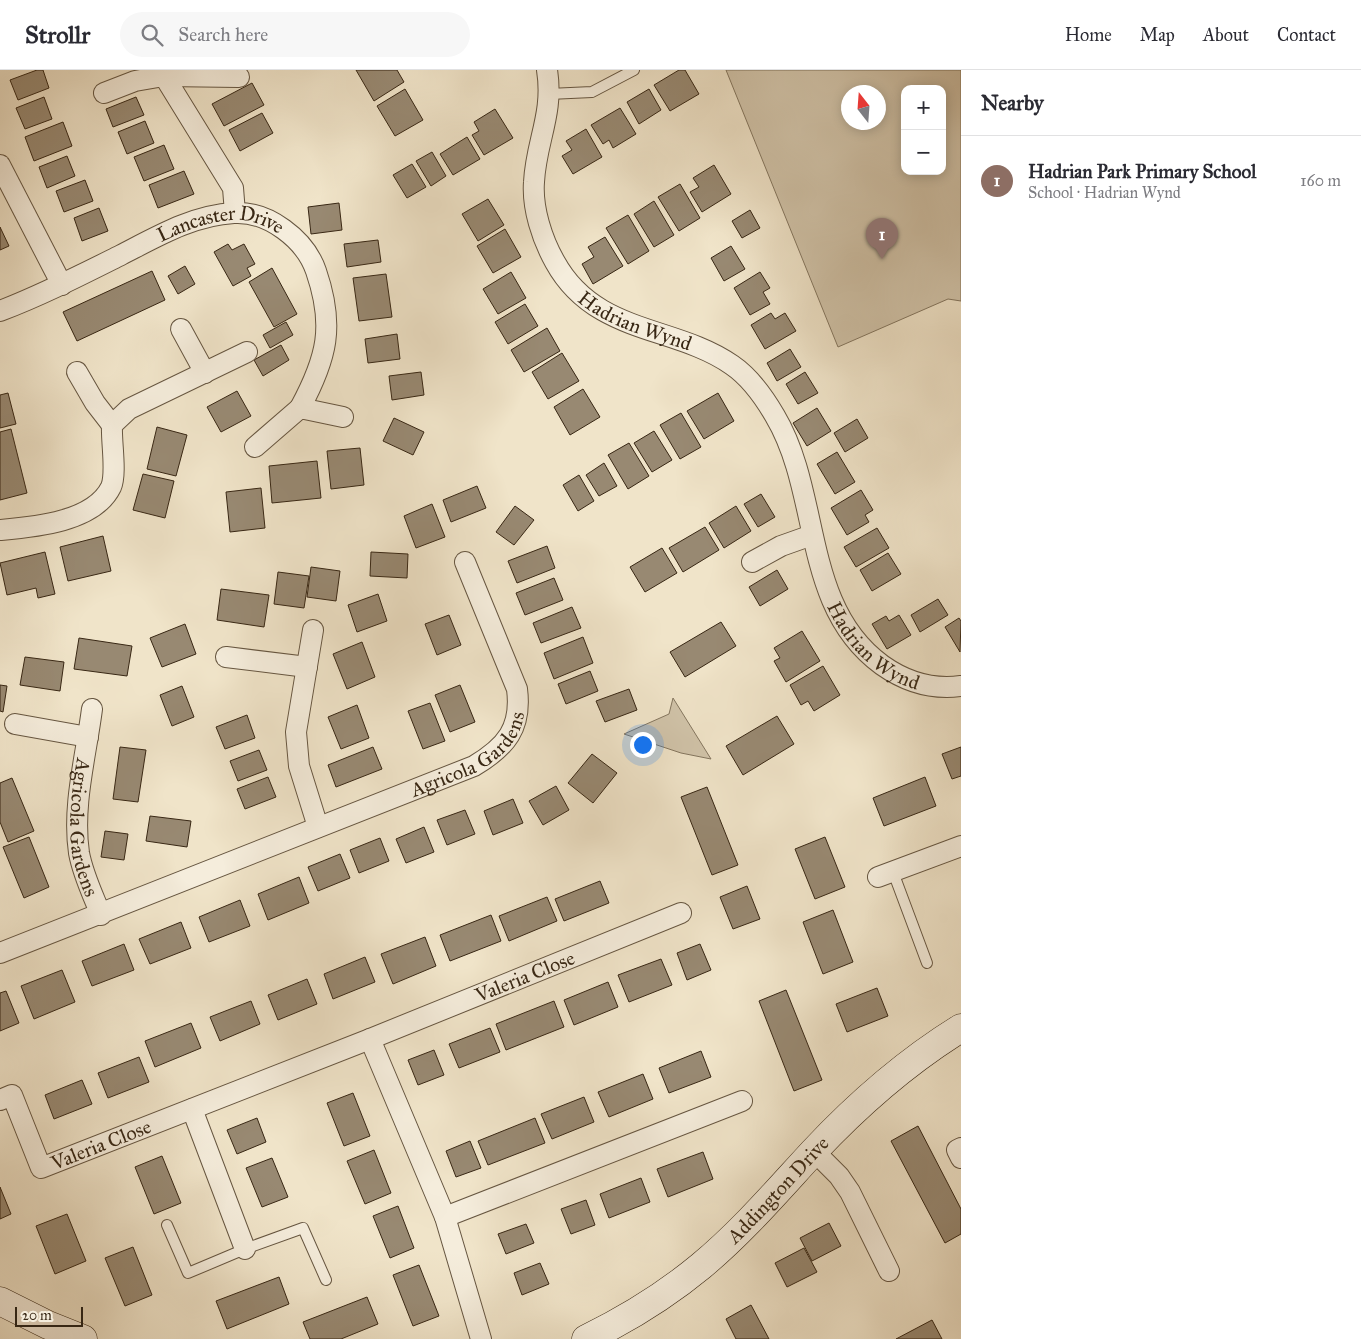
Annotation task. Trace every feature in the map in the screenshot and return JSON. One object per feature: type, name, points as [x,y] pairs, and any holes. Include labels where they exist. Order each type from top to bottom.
[{"type":"street","name":"Hadrian Wynd","points":[[547,70],[548,114],[534,183],[540,226],[556,264],[570,282],[598,307],[639,328],[717,356],[746,377],[763,396],[785,434],[803,485],[819,564],[835,607],[858,643],[875,660],[895,674],[912,682],[931,687],[961,686]]},
{"type":"street","points":[[164,76],[233,188],[235,213]]},
{"type":"street","points":[[104,94],[135,81],[164,76],[238,77]]},
{"type":"street","points":[[0,165],[62,284]]},
{"type":"street","name":"Lancaster Drive","points":[[0,310],[62,284],[183,224],[235,213],[270,220],[297,240],[315,268],[327,311],[326,346],[316,380],[300,408],[255,447]]},
{"type":"street","points":[[182,330],[205,373]]},
{"type":"street","points":[[112,425],[129,409],[247,352]]},
{"type":"street","points":[[0,530],[39,527],[76,516],[99,503],[111,486],[114,466],[111,445],[112,425],[95,403],[77,372]]},
{"type":"street","points":[[300,408],[343,417]]},
{"type":"street","points":[[752,562],[781,546],[812,535]]},
{"type":"street","name":"Agricola Gardens","points":[[0,953],[474,766],[494,754],[508,738],[516,723],[519,705],[517,689],[465,562]]},
{"type":"street","points":[[312,630],[295,748],[318,827]]},
{"type":"street","points":[[226,657],[307,667]]},
{"type":"street","name":"Agricola Gardens","points":[[92,709],[77,813],[77,835],[85,875],[101,914]]},
{"type":"street","name":"Agricola Gardens","points":[[15,724],[88,737]]},
{"type":"street","points":[[886,874],[961,846]]},
{"type":"street","name":"Valeria Close","points":[[0,1100],[12,1096],[41,1168],[370,1039],[681,912]]},
{"type":"street","name":"Addington Drive","points":[[586,1339],[625,1320],[701,1266],[728,1242],[850,1114],[906,1066],[961,1028]]},
{"type":"street","points":[[370,1039],[445,1216],[481,1339]]},
{"type":"street","points":[[445,1216],[742,1101]]},
{"type":"street","points":[[192,1109],[245,1249]]},
{"type":"street","points":[[961,1148],[957,1150],[961,1158]]},
{"type":"street","points":[[814,1151],[839,1176],[850,1192],[889,1271]]},
{"type":"street","points":[[0,1301],[48,1325],[83,1339]]},
{"type":"lane","points":[[549,94],[592,92],[634,70]]},
{"type":"lane","points":[[886,874],[927,963]]},
{"type":"lane","points":[[167,1225],[188,1273],[245,1249],[303,1228],[326,1280]]},
{"type":"shaded area","points":[[726,70],[961,70],[961,301],[948,299],[838,347]]},
{"type":"shaded area","points":[[673,698],[711,759],[681,753],[624,734],[669,714]]},
{"type":"building","points":[[37,70],[43,70],[49,88],[18,100],[10,80]]},
{"type":"building","points":[[356,70],[397,70],[404,82],[374,101]]},
{"type":"building","points":[[679,70],[685,70],[699,94],[670,111],[654,85]]},
{"type":"building","points":[[252,83],[264,105],[224,126],[212,104]]},
{"type":"building","points":[[405,89],[423,120],[395,136],[377,106]]},
{"type":"building","points":[[649,89],[661,110],[639,124],[627,102]]},
{"type":"building","points":[[44,97],[52,119],[25,129],[16,108]]},
{"type":"building","points":[[136,97],[144,115],[113,127],[106,109]]},
{"type":"building","points":[[620,108],[636,134],[613,148],[609,140],[603,144],[591,125]]},
{"type":"building","points":[[495,109],[513,138],[484,155],[472,135],[479,131],[474,122]]},
{"type":"building","points":[[262,113],[273,133],[240,151],[229,130]]},
{"type":"building","points":[[145,121],[154,143],[127,154],[118,132]]},
{"type":"building","points":[[63,122],[72,146],[34,161],[25,137]]},
{"type":"building","points":[[586,129],[602,157],[573,174],[562,156],[572,150],[566,141]]},
{"type":"building","points":[[467,137],[480,159],[453,175],[440,154]]},
{"type":"building","points":[[164,145],[174,169],[144,181],[134,157]]},
{"type":"building","points":[[432,152],[446,176],[431,186],[416,161]]},
{"type":"building","points":[[67,156],[75,176],[47,188],[39,167]]},
{"type":"building","points":[[412,164],[426,187],[407,198],[393,175]]},
{"type":"building","points":[[714,165],[731,194],[702,212],[690,192],[699,187],[693,178]]},
{"type":"building","points":[[184,171],[194,194],[158,208],[149,185]]},
{"type":"building","points":[[85,180],[93,201],[64,212],[56,191]]},
{"type":"building","points":[[680,184],[700,218],[679,231],[658,197]]},
{"type":"building","points":[[488,199],[504,225],[478,241],[462,214]]},
{"type":"building","points":[[654,201],[674,235],[654,247],[634,214]]},
{"type":"building","points":[[339,203],[342,230],[311,234],[308,207]]},
{"type":"building","points":[[99,208],[108,231],[82,241],[74,218]]},
{"type":"building","points":[[750,210],[760,228],[742,238],[732,221]]},
{"type":"building","points":[[628,215],[649,251],[628,264],[606,228]]},
{"type":"building","points":[[0,227],[9,246],[0,250]]},
{"type":"building","points":[[505,229],[521,257],[493,273],[477,246]]},
{"type":"building","points":[[605,237],[623,266],[593,284],[582,264],[594,257],[588,247]]},
{"type":"building","points":[[378,240],[381,262],[347,267],[344,244]]},
{"type":"building","points":[[228,244],[232,250],[244,244],[255,264],[247,268],[251,276],[233,286],[214,252]]},
{"type":"building","points":[[731,246],[745,269],[724,281],[711,258]]},
{"type":"building","points":[[185,266],[195,284],[178,294],[168,276]]},
{"type":"building","points":[[272,268],[297,314],[274,327],[249,282]]},
{"type":"building","points":[[152,271],[165,300],[77,341],[63,312]]},
{"type":"building","points":[[511,272],[526,298],[498,314],[483,289]]},
{"type":"building","points":[[760,272],[770,288],[763,292],[770,304],[750,315],[734,288]]},
{"type":"building","points":[[386,274],[392,317],[359,321],[353,278]]},
{"type":"building","points":[[525,304],[538,326],[508,344],[495,322]]},
{"type":"building","points":[[771,313],[775,319],[785,313],[796,331],[765,349],[751,325]]},
{"type":"building","points":[[286,322],[293,335],[270,348],[263,335]]},
{"type":"building","points":[[547,328],[560,351],[524,372],[511,350]]},
{"type":"building","points":[[397,334],[400,359],[368,363],[365,339]]},
{"type":"building","points":[[281,345],[289,360],[263,376],[254,360]]},
{"type":"building","points":[[790,349],[801,367],[777,381],[767,363]]},
{"type":"building","points":[[562,353],[579,381],[548,399],[532,372]]},
{"type":"building","points":[[421,372],[424,395],[392,400],[389,376]]},
{"type":"building","points":[[805,372],[818,393],[798,404],[786,384]]},
{"type":"building","points":[[583,389],[600,417],[570,435],[554,407]]},
{"type":"building","points":[[237,391],[251,416],[221,432],[207,407]]},
{"type":"building","points":[[8,393],[16,424],[0,428],[0,395]]},
{"type":"building","points":[[718,393],[734,421],[704,439],[687,411]]},
{"type":"building","points":[[817,408],[831,431],[807,446],[793,423]]},
{"type":"building","points":[[681,413],[701,447],[680,459],[660,425]]},
{"type":"building","points":[[394,418],[424,432],[413,455],[383,441]]},
{"type":"building","points":[[857,419],[868,438],[845,452],[834,433]]},
{"type":"building","points":[[157,427],[187,435],[176,476],[147,469]]},
{"type":"building","points":[[11,429],[27,493],[0,500],[0,432]]},
{"type":"building","points":[[654,431],[672,460],[652,472],[634,443]]},
{"type":"building","points":[[629,443],[649,476],[628,489],[608,455]]},
{"type":"building","points":[[360,448],[364,485],[331,489],[327,451]]},
{"type":"building","points":[[837,452],[855,482],[835,494],[817,464]]},
{"type":"building","points":[[317,461],[321,498],[272,503],[269,466]]},
{"type":"building","points":[[604,463],[617,486],[599,496],[586,475]]},
{"type":"building","points":[[143,474],[174,481],[165,518],[133,510]]},
{"type":"building","points":[[579,475],[594,501],[578,511],[563,485]]},
{"type":"building","points":[[477,486],[486,508],[451,522],[443,500]]},
{"type":"building","points":[[261,488],[265,528],[230,532],[226,492]]},
{"type":"building","points":[[861,490],[873,510],[865,515],[869,522],[847,535],[831,508]]},
{"type":"building","points":[[761,494],[775,517],[758,527],[744,504]]},
{"type":"building","points":[[432,504],[445,537],[416,548],[404,516]]},
{"type":"building","points":[[515,506],[534,520],[514,545],[496,532]]},
{"type":"building","points":[[736,506],[751,531],[724,548],[709,523]]},
{"type":"building","points":[[705,527],[719,550],[683,572],[669,548]]},
{"type":"building","points":[[877,528],[889,548],[856,567],[844,547]]},
{"type":"building","points":[[103,536],[111,571],[68,581],[60,547]]},
{"type":"building","points":[[547,546],[555,568],[517,583],[508,561]]},
{"type":"building","points":[[662,548],[677,573],[645,592],[630,567]]},
{"type":"building","points":[[45,552],[55,594],[38,598],[36,588],[7,595],[0,563]]},
{"type":"building","points":[[371,552],[408,554],[407,578],[370,576]]},
{"type":"building","points":[[888,553],[901,574],[872,591],[860,570]]},
{"type":"building","points":[[311,567],[340,571],[336,601],[307,597]]},
{"type":"building","points":[[777,570],[788,589],[760,606],[749,587]]},
{"type":"building","points":[[278,572],[309,576],[304,608],[274,604]]},
{"type":"building","points":[[554,578],[563,600],[525,615],[516,593]]},
{"type":"building","points":[[221,589],[269,595],[264,627],[217,620]]},
{"type":"building","points":[[378,594],[387,621],[357,632],[348,605]]},
{"type":"building","points":[[938,599],[948,615],[920,632],[911,615]]},
{"type":"building","points":[[572,607],[581,628],[541,643],[533,623]]},
{"type":"building","points":[[449,615],[461,645],[437,655],[425,624]]},
{"type":"building","points":[[899,615],[911,635],[887,649],[872,624],[886,616],[889,621]]},
{"type":"building","points":[[959,618],[961,621],[960,652],[945,627]]},
{"type":"building","points":[[721,622],[736,646],[685,677],[670,652]]},
{"type":"building","points":[[185,624],[196,654],[162,667],[150,638]]},
{"type":"building","points":[[802,631],[820,661],[786,682],[774,661],[780,658],[774,648]]},
{"type":"building","points":[[583,637],[593,663],[554,679],[544,653]]},
{"type":"building","points":[[79,638],[132,646],[127,676],[74,669]]},
{"type":"building","points":[[362,642],[375,677],[347,689],[333,654]]},
{"type":"building","points":[[25,657],[64,662],[60,691],[20,685]]},
{"type":"building","points":[[823,666],[840,695],[814,711],[808,701],[801,705],[790,685]]},
{"type":"building","points":[[590,671],[598,691],[566,704],[558,684]]},
{"type":"building","points":[[0,685],[7,686],[3,712],[0,711]]},
{"type":"building","points":[[460,685],[475,722],[450,732],[435,695]]},
{"type":"building","points":[[182,686],[194,717],[172,726],[160,695]]},
{"type":"building","points":[[629,689],[637,710],[605,722],[596,701]]},
{"type":"building","points":[[430,703],[445,741],[423,749],[408,711]]},
{"type":"building","points":[[357,705],[369,738],[341,749],[328,717]]},
{"type":"building","points":[[247,715],[255,738],[225,749],[216,727]]},
{"type":"building","points":[[777,716],[794,744],[743,775],[726,746]]},
{"type":"building","points":[[120,747],[146,750],[138,802],[113,799]]},
{"type":"building","points":[[373,747],[382,769],[336,787],[328,765]]},
{"type":"building","points":[[961,747],[961,776],[952,779],[942,754]]},
{"type":"building","points":[[259,750],[267,770],[238,781],[230,761]]},
{"type":"building","points":[[592,754],[617,773],[593,803],[568,783]]},
{"type":"building","points":[[268,777],[276,797],[245,809],[237,789]]},
{"type":"building","points":[[925,777],[936,806],[884,826],[873,798]]},
{"type":"building","points":[[12,778],[34,831],[8,842],[0,822],[0,783]]},
{"type":"building","points":[[556,786],[569,810],[543,825],[529,801]]},
{"type":"building","points":[[707,787],[738,865],[712,875],[681,797]]},
{"type":"building","points":[[513,799],[523,823],[493,835],[484,811]]},
{"type":"building","points":[[465,810],[475,834],[447,845],[437,820]]},
{"type":"building","points":[[150,816],[191,821],[187,847],[146,841]]},
{"type":"building","points":[[424,827],[434,852],[406,863],[396,839]]},
{"type":"building","points":[[105,831],[128,834],[124,860],[101,857]]},
{"type":"building","points":[[29,837],[49,887],[24,898],[3,847]]},
{"type":"building","points":[[825,837],[845,887],[815,899],[795,849]]},
{"type":"building","points":[[380,838],[389,861],[359,873],[350,850]]},
{"type":"building","points":[[340,854],[350,878],[318,891],[308,867]]},
{"type":"building","points":[[299,877],[309,903],[268,920],[258,894]]},
{"type":"building","points":[[600,881],[609,903],[564,921],[555,899]]},
{"type":"building","points":[[747,886],[760,919],[733,929],[720,897]]},
{"type":"building","points":[[547,897],[557,921],[509,941],[499,916]]},
{"type":"building","points":[[240,900],[250,926],[209,942],[199,917]]},
{"type":"building","points":[[833,910],[853,962],[823,974],[803,922]]},
{"type":"building","points":[[491,915],[501,941],[450,961],[440,935]]},
{"type":"building","points":[[181,922],[191,948],[150,964],[139,939]]},
{"type":"building","points":[[425,937],[436,966],[393,984],[381,954]]},
{"type":"building","points":[[124,944],[134,970],[92,986],[82,961]]},
{"type":"building","points":[[700,944],[711,970],[687,980],[677,953]]},
{"type":"building","points":[[365,957],[375,982],[333,999],[324,974]]},
{"type":"building","points":[[661,959],[672,985],[629,1002],[618,975]]},
{"type":"building","points":[[62,970],[75,1002],[34,1019],[21,986]]},
{"type":"building","points":[[307,979],[317,1004],[278,1020],[268,995]]},
{"type":"building","points":[[608,982],[618,1007],[574,1025],[564,1000]]},
{"type":"building","points":[[877,988],[888,1016],[847,1032],[836,1004]]},
{"type":"building","points":[[786,990],[822,1080],[794,1091],[759,1001]]},
{"type":"building","points":[[6,991],[19,1023],[0,1031],[0,993]]},
{"type":"building","points":[[251,1001],[260,1024],[220,1041],[210,1017]]},
{"type":"building","points":[[554,1001],[564,1027],[506,1050],[496,1024]]},
{"type":"building","points":[[191,1023],[201,1048],[155,1067],[145,1041]]},
{"type":"building","points":[[490,1028],[500,1052],[459,1068],[449,1044]]},
{"type":"building","points":[[434,1050],[444,1075],[418,1085],[408,1060]]},
{"type":"building","points":[[701,1051],[711,1077],[669,1093],[659,1068]]},
{"type":"building","points":[[139,1057],[149,1082],[108,1098],[98,1073]]},
{"type":"building","points":[[643,1074],[653,1099],[609,1117],[598,1092]]},
{"type":"building","points":[[82,1080],[92,1104],[54,1119],[45,1095]]},
{"type":"building","points":[[353,1093],[370,1136],[344,1146],[327,1103]]},
{"type":"building","points":[[584,1097],[594,1122],[552,1139],[541,1114]]},
{"type":"building","points":[[257,1118],[266,1142],[237,1154],[227,1130]]},
{"type":"building","points":[[535,1118],[545,1143],[488,1165],[478,1141]]},
{"type":"building","points":[[918,1126],[961,1209],[961,1234],[945,1243],[891,1141]]},
{"type":"building","points":[[470,1141],[481,1168],[456,1177],[446,1151]]},
{"type":"building","points":[[374,1150],[391,1193],[365,1204],[347,1161]]},
{"type":"building","points":[[703,1152],[713,1179],[668,1197],[657,1169]]},
{"type":"building","points":[[162,1156],[181,1203],[154,1214],[135,1167]]},
{"type":"building","points":[[272,1158],[288,1197],[262,1207],[246,1168]]},
{"type":"building","points":[[641,1178],[650,1202],[609,1218],[600,1194]]},
{"type":"building","points":[[0,1187],[11,1214],[0,1219]]},
{"type":"building","points":[[586,1200],[595,1225],[571,1234],[561,1209]]},
{"type":"building","points":[[398,1206],[414,1248],[390,1258],[373,1216]]},
{"type":"building","points":[[67,1214],[86,1261],[55,1274],[36,1226]]},
{"type":"building","points":[[829,1223],[841,1246],[812,1261],[800,1238]]},
{"type":"building","points":[[526,1224],[534,1243],[506,1254],[498,1234]]},
{"type":"building","points":[[133,1247],[152,1295],[125,1306],[105,1258]]},
{"type":"building","points":[[804,1248],[817,1272],[787,1287],[775,1263]]},
{"type":"building","points":[[540,1263],[549,1284],[522,1295],[514,1273]]},
{"type":"building","points":[[419,1265],[439,1316],[413,1326],[393,1275]]},
{"type":"building","points":[[279,1277],[289,1304],[227,1329],[216,1301]]},
{"type":"building","points":[[367,1297],[378,1324],[341,1339],[310,1339],[303,1322]]},
{"type":"building","points":[[751,1305],[769,1339],[736,1339],[726,1319]]},
{"type":"building","points":[[932,1320],[942,1339],[896,1339]]},
{"type":"place","name":"Hadrian Park Primary School","points":[[882,259]]}]
